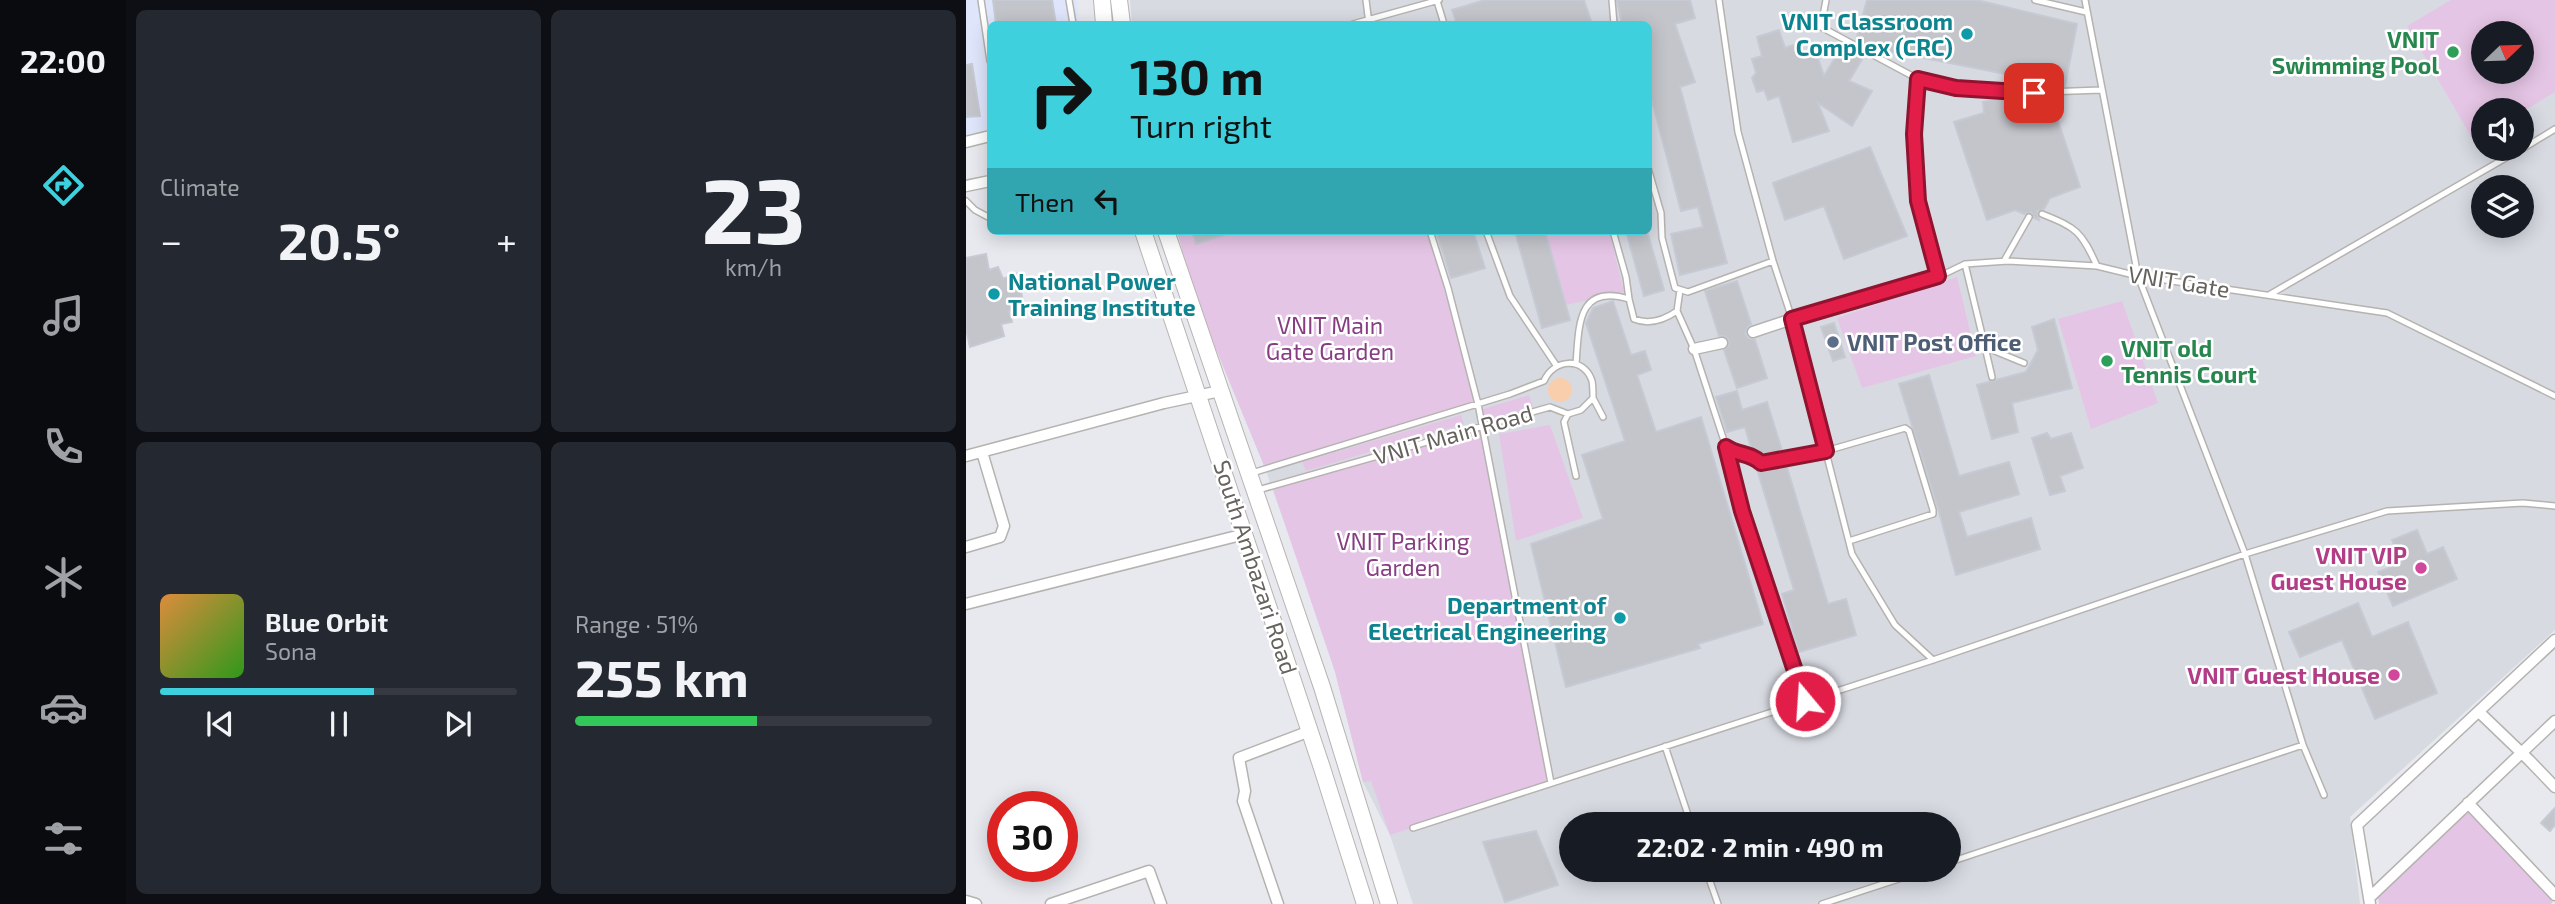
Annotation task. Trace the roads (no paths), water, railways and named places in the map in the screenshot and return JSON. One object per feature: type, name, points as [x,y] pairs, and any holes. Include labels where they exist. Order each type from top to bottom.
[{"type":"main road","points":[[1101,0],[1104,21]]},
{"type":"main road","points":[[1119,0],[1122,21]]},
{"type":"main road","name":"South Ambazari Road","points":[[1144,235],[1365,904]]},
{"type":"main road","points":[[1167,235],[1322,687],[1390,904]]},
{"type":"street","points":[[966,142],[987,137]]},
{"type":"street","points":[[966,186],[987,182]]},
{"type":"street","points":[[1753,332],[1792,319]]},
{"type":"street","points":[[1694,349],[1722,342]]},
{"type":"street","points":[[966,457],[1220,391]]},
{"type":"street","points":[[1726,447],[1742,511],[1805,701]]},
{"type":"street","points":[[966,547],[995,540],[1000,537],[1004,526],[982,453]]},
{"type":"street","points":[[966,604],[1245,534]]},
{"type":"street","points":[[2370,901],[2357,825],[2555,640]]},
{"type":"street","points":[[2479,712],[2555,787]]},
{"type":"street","points":[[2370,901],[2555,720]]},
{"type":"street","points":[[1278,904],[1243,801],[1245,791],[1239,758],[1310,731]]},
{"type":"street","points":[[2468,803],[2555,895]]},
{"type":"street","points":[[1051,904],[1074,900],[1149,871],[1161,904]]},
{"type":"street","points":[[966,901],[976,904]]},
{"type":"lane","points":[[981,0],[987,41]]},
{"type":"lane","points":[[1069,0],[1072,21]]},
{"type":"lane","points":[[1366,0],[1368,21]]},
{"type":"lane","points":[[1371,21],[1438,0],[1443,21]]},
{"type":"lane","points":[[1612,0],[1614,21]]},
{"type":"lane","points":[[1719,0],[1738,132],[1773,261],[1792,319],[1852,555],[1895,625],[1933,660]]},
{"type":"lane","points":[[1826,0],[1821,27],[1918,79],[1956,88],[2020,93],[2101,90]]},
{"type":"lane","points":[[2035,0],[2086,12]]},
{"type":"lane","points":[[2085,0],[2138,276],[2245,554],[2303,745],[2324,795]]},
{"type":"lane","points":[[1918,79],[1914,134],[1918,201],[1938,276]]},
{"type":"lane","points":[[2534,142],[2555,129]]},
{"type":"lane","points":[[2269,295],[2501,161]]},
{"type":"lane","points":[[1652,182],[1661,213],[1662,238],[1675,288],[1688,292],[1773,261]]},
{"type":"lane","points":[[966,201],[987,216]]},
{"type":"lane","points":[[2042,214],[2071,226],[2085,240],[2097,265]]},
{"type":"lane","points":[[2004,261],[2029,217]]},
{"type":"lane","points":[[1431,235],[1478,404],[1551,783]]},
{"type":"lane","points":[[1487,235],[1510,296],[1556,365],[1570,362],[1576,364],[1592,379],[1593,398],[1603,417]]},
{"type":"lane","points":[[1614,235],[1634,319],[1645,323],[1678,311]]},
{"type":"lane","name":"VNIT Gate","points":[[1792,319],[1938,276],[1965,264],[2004,261],[2097,265],[2138,276],[2387,313],[2555,396]]},
{"type":"lane","points":[[1965,264],[1992,377]]},
{"type":"lane","points":[[1680,290],[1678,311],[1694,349],[1726,447],[1731,451],[1755,457],[1761,463],[1826,451],[1905,428],[1909,430],[1933,514],[1849,541]]},
{"type":"lane","points":[[1576,364],[1582,312],[1594,298],[1612,294],[1629,299]]},
{"type":"lane","points":[[1985,347],[2024,363]]},
{"type":"lane","name":"VNIT Main Road","points":[[1248,474],[1478,404],[1544,381],[1556,365]]},
{"type":"lane","name":"VNIT Main Road","points":[[1255,491],[1550,407],[1568,414],[1581,410],[1593,398]]},
{"type":"lane","points":[[1568,414],[1564,422],[1576,475]]},
{"type":"lane","points":[[1413,828],[1933,660],[2245,554],[2387,511],[2524,503],[2555,506]]},
{"type":"lane","points":[[1961,858],[2303,745]]},
{"type":"lane","points":[[1665,746],[1687,812]]},
{"type":"lane","points":[[1710,882],[1718,904]]},
{"type":"lane","points":[[1822,904],[1889,882]]},
{"type":"place","name":"VNIT Classroom Complex (CRC)","points":[[1967,34]]},
{"type":"place","name":"VNIT Swimming Pool","points":[[2453,52]]},
{"type":"place","name":"National Power Training Institute","points":[[994,294]]},
{"type":"place","name":"VNIT Post Office","points":[[1833,342]]},
{"type":"place","name":"VNIT old Tennis Court","points":[[2107,361]]},
{"type":"place","name":"VNIT VIP Guest House","points":[[2421,568]]},
{"type":"place","name":"Department of Electrical Engineering","points":[[1620,618]]},
{"type":"place","name":"VNIT Guest House","points":[[2394,675]]},
{"type":"park label","name":"VNIT Main Gate Garden","points":[[1330,338]]},
{"type":"park label","name":"VNIT Parking Garden","points":[[1403,554]]}]
